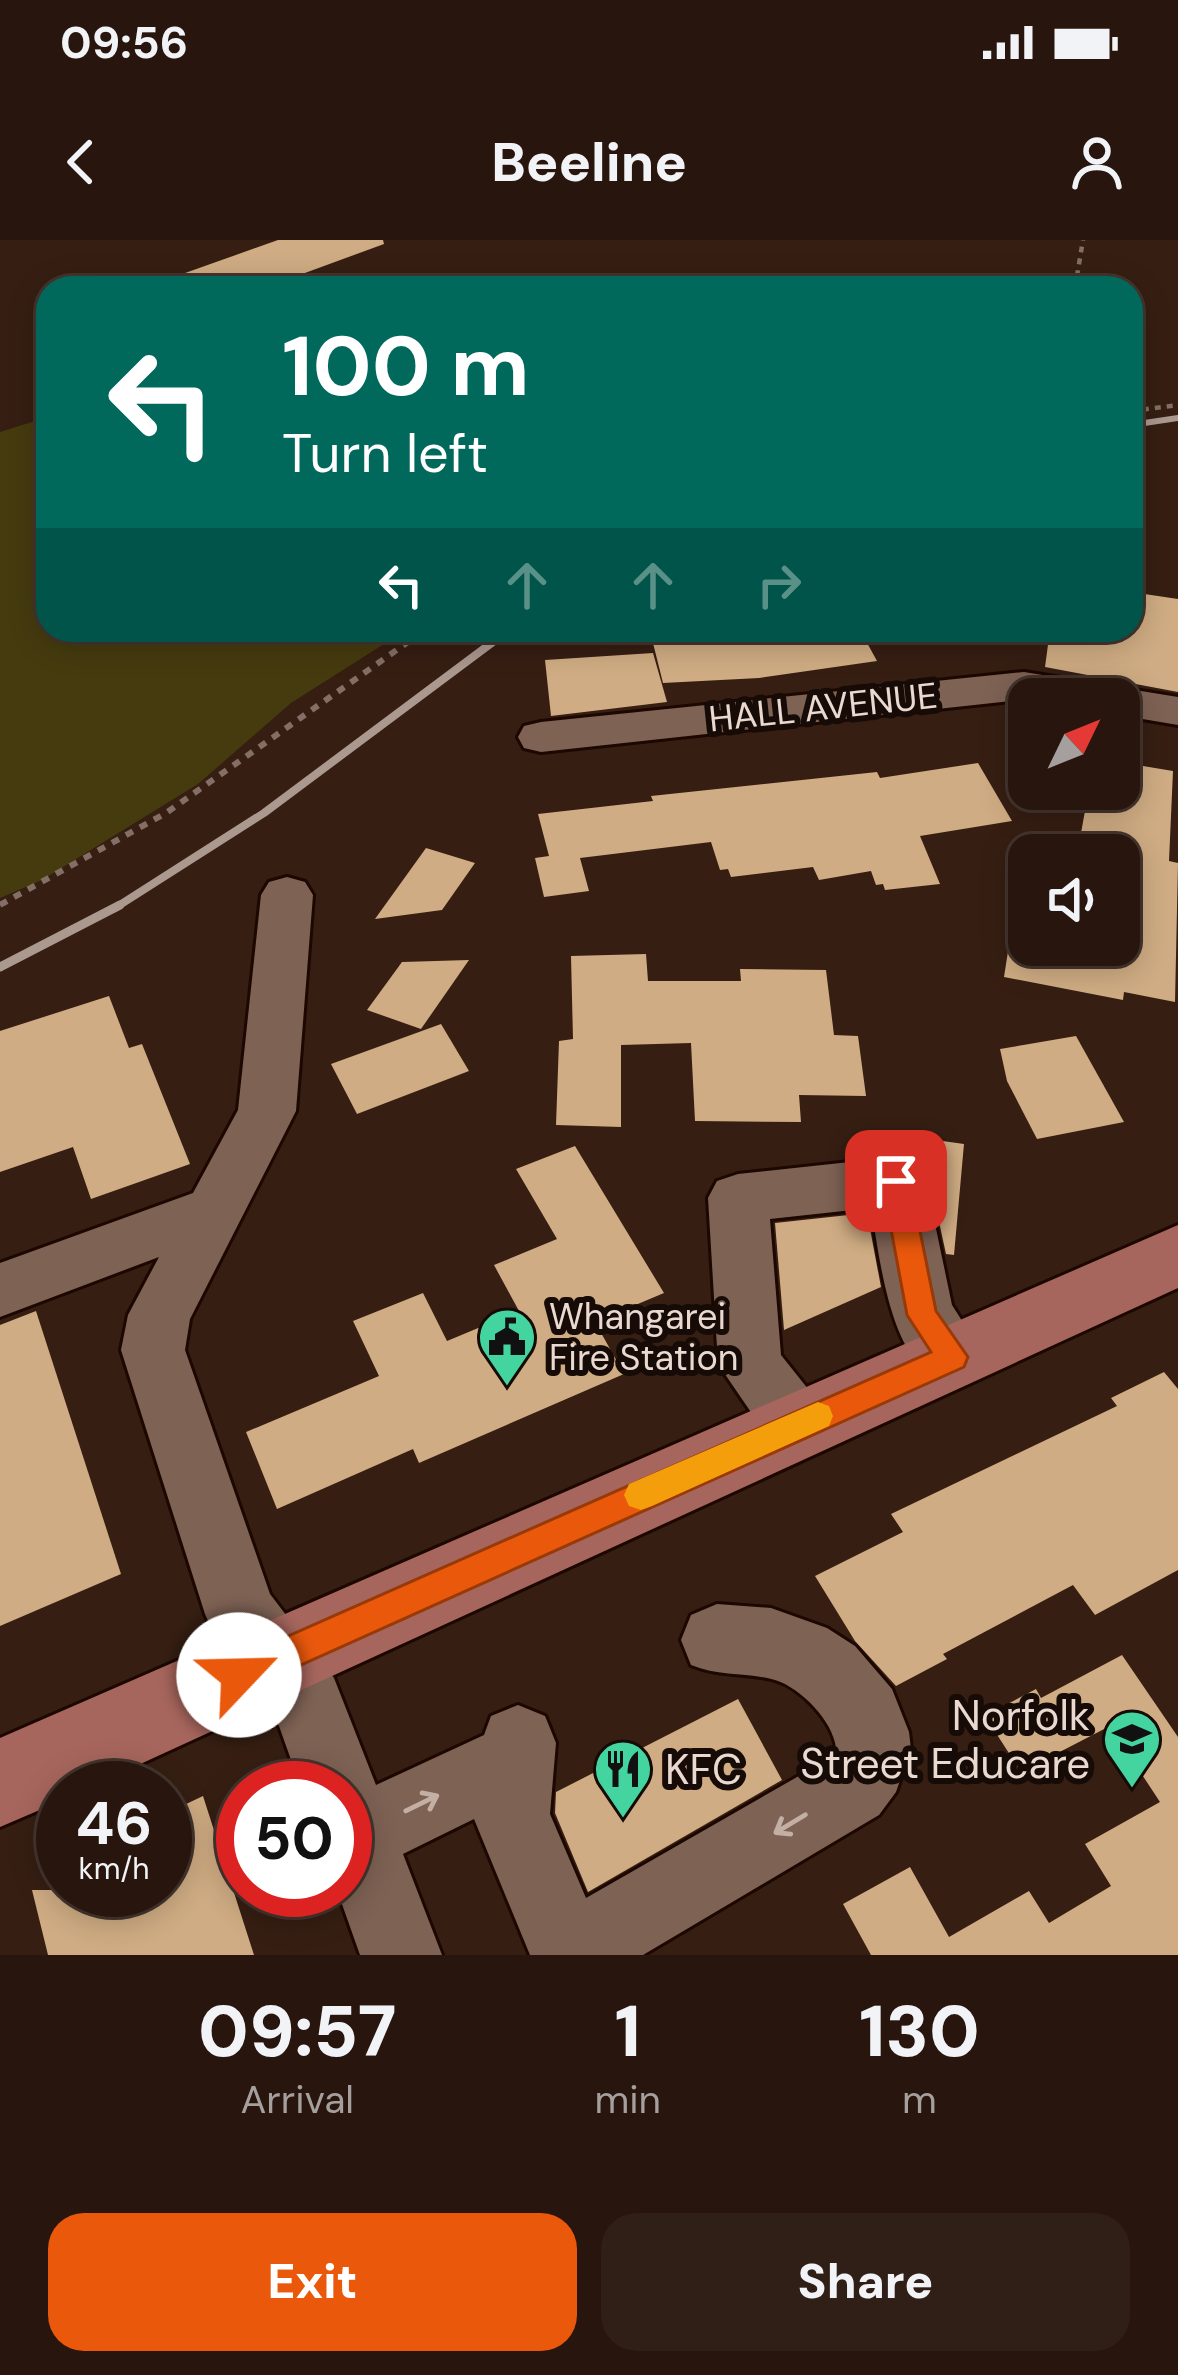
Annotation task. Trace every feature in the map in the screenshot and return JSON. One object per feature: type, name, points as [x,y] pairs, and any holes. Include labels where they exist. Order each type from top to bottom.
[{"type":"main road","points":[[0,1783],[1178,1256]]},
{"type":"street","name":"HALL AVENUE","points":[[541,737],[1008,688]]},
{"type":"street","points":[[1140,705],[1178,711]]},
{"type":"street","points":[[286,895],[267,1111],[160,1316],[153,1350],[241,1614],[308,1704],[329,1761]]},
{"type":"street","points":[[797,1425],[750,1364],[738,1198],[896,1181],[922,1315],[953,1357]]},
{"type":"street","points":[[0,1290],[219,1209]]},
{"type":"street","points":[[372,1801],[503,1757],[511,1814],[526,1859],[561,1933],[586,1943],[852,1788],[871,1763],[870,1732],[859,1704],[836,1678],[798,1651],[752,1641],[717,1640]]},
{"type":"street","points":[[372,1877],[401,1955]]},
{"type":"path","points":[[1077,276],[1083,240]]},
{"type":"path","points":[[1143,409],[1178,405]]},
{"type":"path","points":[[0,905],[60,878],[168,814],[408,642]]},
{"type":"shaded area","points":[[36,421],[36,642],[387,642],[291,703],[198,784],[42,880],[0,898],[0,432]]},
{"type":"building","points":[[278,240],[383,240],[384,244],[297,276],[177,276]]},
{"type":"building","points":[[1143,594],[1178,599],[1178,692],[1140,685],[1140,678],[1104,678],[1045,667],[1048,642],[1143,642]]},
{"type":"building","points":[[653,642],[867,642],[877,661],[759,678],[663,683]]},
{"type":"building","points":[[653,653],[667,702],[551,716],[545,660]]},
{"type":"building","points":[[978,763],[1012,821],[920,836],[940,884],[885,890],[883,884],[876,885],[871,871],[819,880],[813,867],[731,877],[728,869],[720,870],[711,842],[580,858],[589,891],[544,897],[535,858],[549,856],[538,814],[653,801],[651,796],[877,772],[880,778]]},
{"type":"building","points":[[1140,766],[1173,771],[1169,861],[1178,863],[1175,1002],[1124,992],[1123,1000],[1004,977],[1008,951],[1008,966],[1140,966],[1140,834],[1081,834],[1085,810],[1140,810]]},
{"type":"building","points":[[426,848],[475,863],[442,910],[375,919]]},
{"type":"building","points":[[646,954],[648,981],[741,981],[740,969],[826,970],[834,1035],[858,1036],[866,1096],[799,1095],[801,1122],[695,1121],[691,1043],[621,1045],[621,1127],[556,1125],[559,1041],[573,1039],[571,956]]},
{"type":"building","points":[[469,960],[421,1029],[367,1010],[402,962]]},
{"type":"building","points":[[109,996],[129,1048],[142,1044],[190,1164],[91,1199],[73,1147],[0,1172],[0,1031]]},
{"type":"building","points":[[441,1024],[469,1071],[357,1114],[331,1064]]},
{"type":"building","points":[[1076,1036],[1124,1122],[1037,1139],[1007,1081],[1000,1049]]},
{"type":"building","points":[[921,1138],[964,1144],[954,1255],[946,1254],[930,1180],[921,1162]]},
{"type":"building","points":[[575,1146],[664,1293],[595,1322],[624,1374],[419,1463],[413,1449],[277,1509],[246,1432],[379,1376],[353,1321],[423,1293],[447,1341],[519,1311],[494,1265],[557,1239],[516,1169]]},
{"type":"building","points":[[867,1213],[881,1287],[784,1330],[775,1223]]},
{"type":"building","points":[[36,1311],[121,1574],[0,1626],[0,1325]]},
{"type":"building","points":[[1164,1372],[1178,1389],[1178,1570],[1095,1615],[1073,1585],[943,1654],[947,1659],[896,1686],[855,1641],[815,1576],[903,1532],[891,1514],[1117,1406],[1111,1398]]},
{"type":"building","points":[[1122,1655],[1178,1737],[1178,1955],[871,1955],[843,1904],[910,1867],[949,1937],[1029,1891],[1049,1923],[1111,1886],[1085,1844],[1160,1802],[1110,1726],[1021,1772],[985,1716],[1036,1689],[1041,1698]]},
{"type":"building","points":[[738,1699],[782,1780],[588,1892],[555,1813],[556,1792]]},
{"type":"building","points":[[203,1796],[216,1837],[216,1917],[242,1917],[254,1955],[48,1955],[39,1917],[192,1917],[192,1801]]},
{"type":"railway","points":[[1143,423],[1178,418]]},
{"type":"railway","points":[[118,906],[264,813],[493,642]]},
{"type":"railway","points":[[0,967],[118,906]]},
{"type":"railway","points":[[115,908],[118,906]]},
{"type":"slow traffic","points":[[641,1495],[818,1416]]},
{"type":"place","name":"Whangarei Fire Station","points":[[507,1388]]},
{"type":"place","name":"Norfolk Street Educare","points":[[1132,1790]]},
{"type":"place","name":"KFC","points":[[623,1820]]},
{"type":"route","points":[[239,1675],[953,1357],[922,1315],[896,1181]]}]
